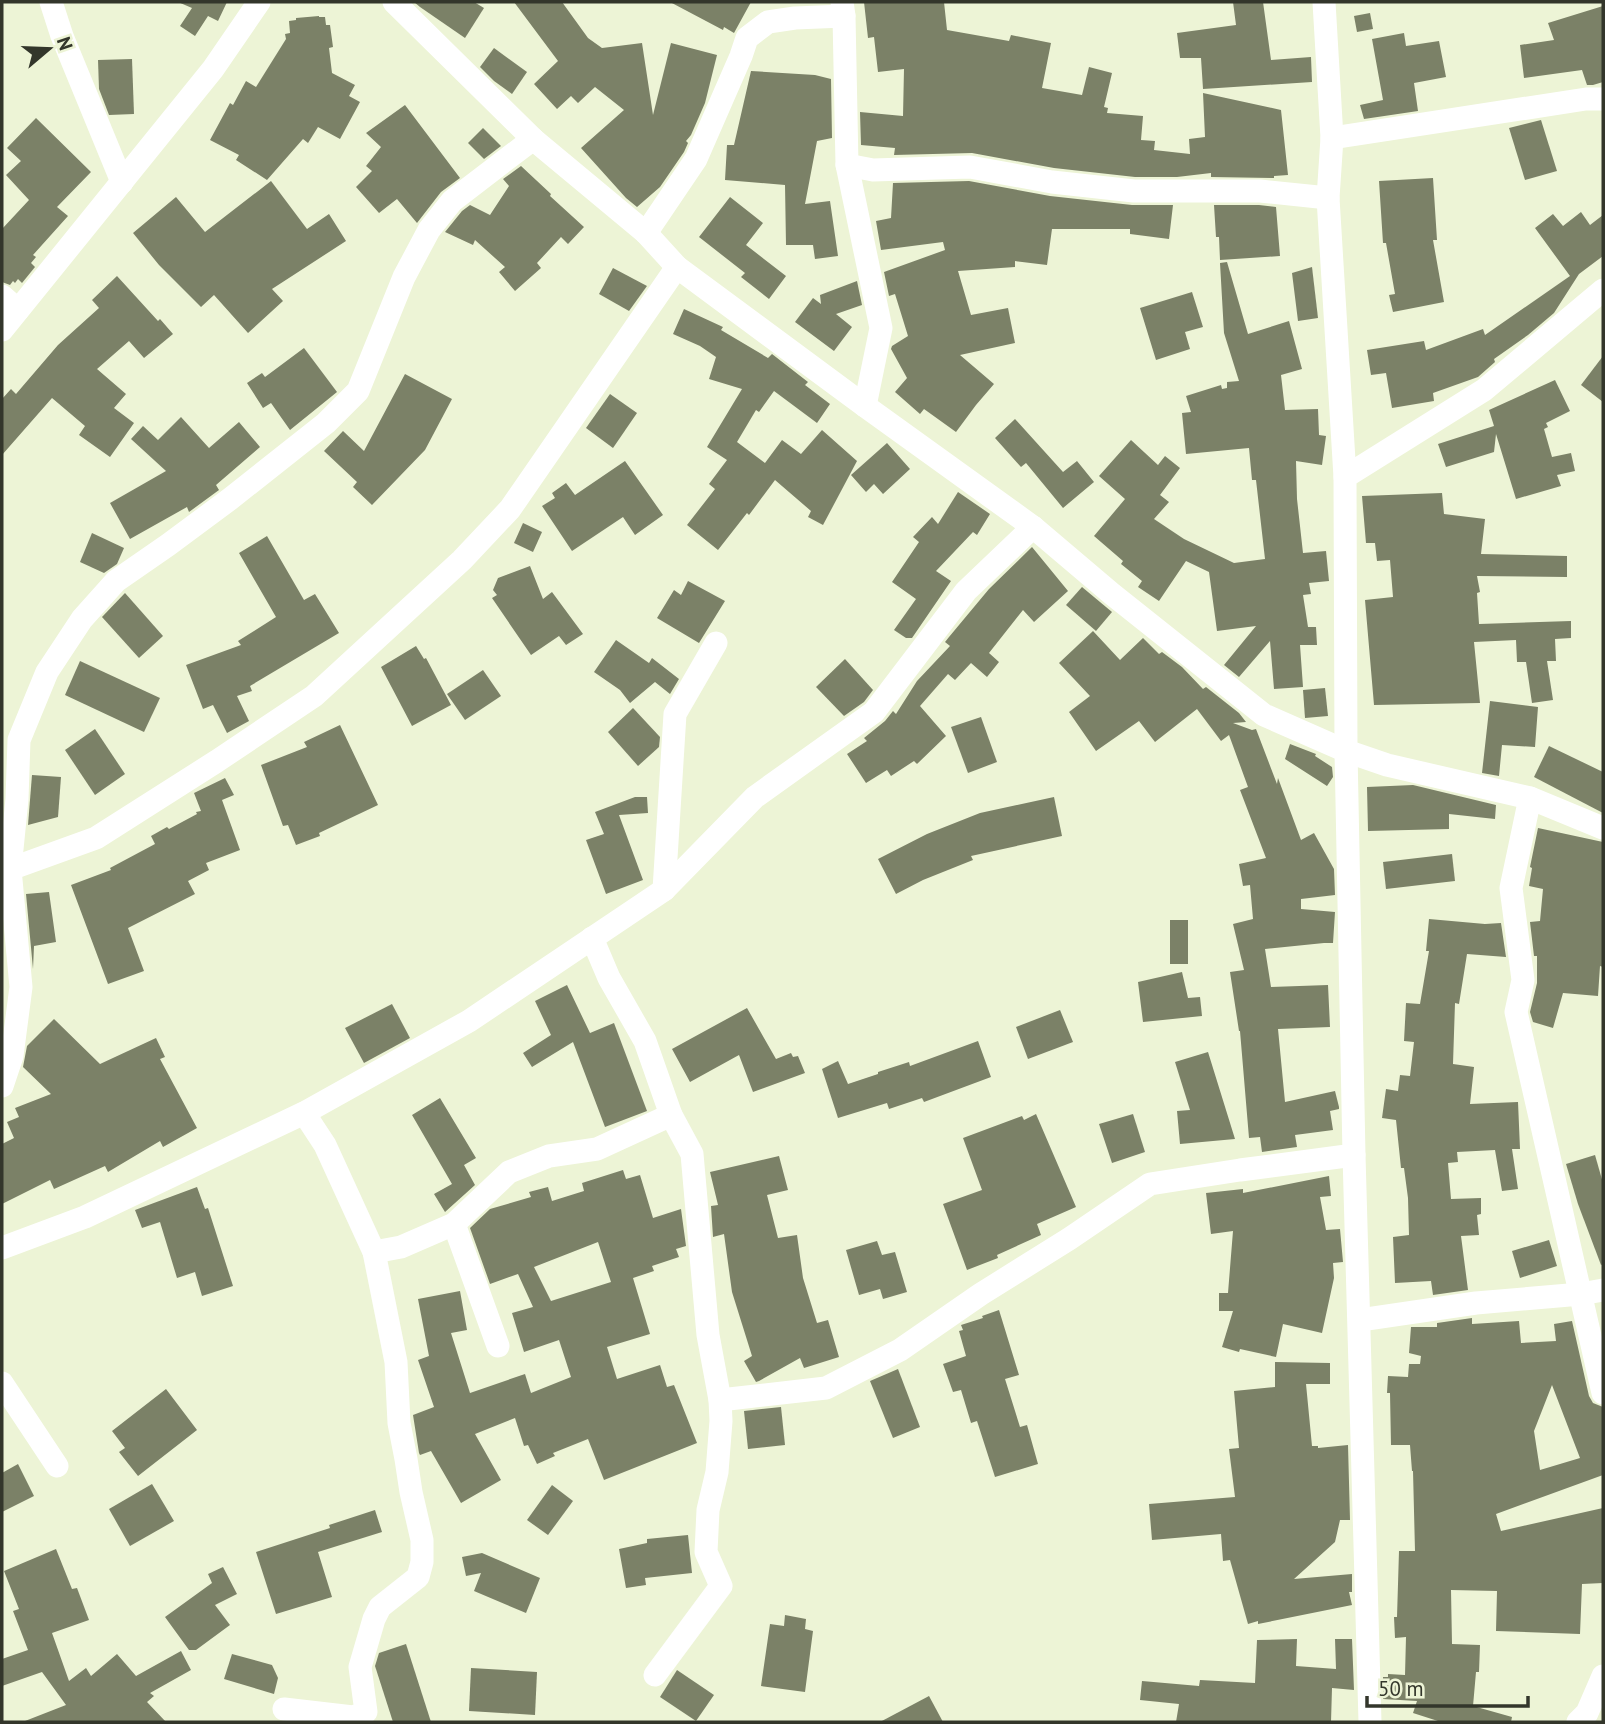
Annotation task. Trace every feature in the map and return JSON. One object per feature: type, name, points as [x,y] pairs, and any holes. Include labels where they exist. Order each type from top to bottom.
[{"type":"street","points":[[51,2],[62,36],[122,182]]},
{"type":"street","points":[[2,330],[10,303],[122,182],[213,69],[259,2]]},
{"type":"street","points":[[394,2],[533,139],[646,233],[677,267],[1033,527],[1264,715],[1346,751],[1387,765],[1530,797],[1603,828]]},
{"type":"street","points":[[1324,2],[1332,138],[1328,198],[1345,477],[1346,751],[1354,1155],[1376,1721]]},
{"type":"street","points":[[646,233],[696,159],[747,38],[768,22],[843,9],[847,164],[881,328],[865,406]]},
{"type":"street","points":[[1332,138],[1586,99],[1603,99]]},
{"type":"street","points":[[2,1086],[12,1056],[21,987],[6,870],[17,799],[10,736],[47,671],[82,619],[116,581],[230,499],[326,423],[358,391],[404,277],[429,230],[452,201],[533,139]]},
{"type":"street","points":[[847,164],[873,170],[970,167],[1052,182],[1134,191],[1260,191],[1328,198]]},
{"type":"street","points":[[6,870],[96,838],[314,696],[462,560],[510,509],[677,267]]},
{"type":"street","points":[[1345,477],[1484,390],[1603,290]]},
{"type":"street","points":[[2,1248],[85,1217],[304,1113],[468,1020],[664,890],[755,797],[874,712],[966,591],[1033,527]]},
{"type":"street","points":[[664,890],[675,714],[716,643]]},
{"type":"street","points":[[1530,797],[1511,888],[1523,980],[1516,1012],[1592,1292],[1603,1393]]},
{"type":"street","points":[[592,938],[610,978],[645,1041],[671,1115],[692,1154],[708,1335],[720,1400],[717,1472],[708,1510],[705,1552],[721,1586],[656,1675]]},
{"type":"street","points":[[284,1709],[353,1717],[366,1712],[360,1668],[374,1619],[380,1607],[418,1577],[422,1562],[422,1540],[398,1423],[396,1362],[374,1252],[325,1144],[304,1113]]},
{"type":"street","points":[[374,1252],[401,1247],[454,1224],[509,1172],[549,1156],[597,1149],[671,1115]]},
{"type":"street","points":[[720,1400],[826,1388],[900,1350],[1150,1184],[1354,1155]]},
{"type":"street","points":[[454,1224],[498,1346]]},
{"type":"street","points":[[1360,1320],[1476,1303],[1592,1292]]},
{"type":"street","points":[[2,1382],[57,1465]]},
{"type":"street","points":[[1589,1718],[1603,1676]]},
{"type":"building","points":[[178,2],[227,2],[218,21],[208,16],[195,36],[180,26],[192,8]]},
{"type":"building","points":[[414,2],[474,2],[484,8],[465,38]]},
{"type":"building","points":[[514,2],[562,2],[588,38],[602,48],[642,43],[653,115],[671,43],[717,55],[705,103],[686,141],[688,143],[684,152],[660,187],[637,207],[581,148],[624,110],[595,87],[578,103],[571,96],[557,109],[534,84],[558,61]]},
{"type":"building","points":[[670,2],[751,2],[734,33]]},
{"type":"building","points":[[864,2],[944,2],[947,30],[1009,41],[1011,35],[1051,43],[1042,88],[1082,95],[1089,67],[1112,73],[1104,107],[1108,108],[1107,113],[1143,116],[1141,140],[1155,141],[1154,150],[1190,154],[1189,139],[1205,137],[1203,93],[1281,110],[1288,175],[1274,178],[1211,177],[1211,173],[1177,177],[1135,177],[1054,168],[972,153],[894,155],[895,148],[861,145],[860,112],[903,116],[904,69],[878,72],[874,37],[868,38]]},
{"type":"building","points":[[1233,2],[1263,2],[1271,60],[1311,57],[1312,82],[1203,89],[1201,58],[1180,58],[1177,33],[1236,25]]},
{"type":"building","points":[[1603,6],[1603,82],[1587,85],[1582,70],[1524,78],[1520,45],[1554,40],[1548,23]]},
{"type":"building","points":[[1370,13],[1373,29],[1357,32],[1354,16]]},
{"type":"building","points":[[325,17],[326,25],[330,25],[332,73],[355,85],[349,96],[360,102],[340,139],[318,127],[308,143],[303,139],[267,180],[236,160],[239,155],[210,140],[230,103],[233,105],[246,81],[256,87],[286,39],[285,34],[290,33],[289,21]]},
{"type":"building","points":[[1404,33],[1406,46],[1439,41],[1446,77],[1414,83],[1418,111],[1364,119],[1360,105],[1383,100],[1372,39]]},
{"type":"building","points":[[494,48],[527,72],[512,94],[480,67]]},
{"type":"building","points":[[132,59],[134,114],[109,115],[99,89],[98,60]]},
{"type":"building","points":[[751,71],[815,75],[831,79],[832,138],[817,141],[805,204],[830,201],[838,256],[815,259],[813,245],[786,245],[785,185],[725,180],[727,145],[734,145]]},
{"type":"building","points":[[405,105],[460,178],[441,192],[417,223],[397,199],[379,213],[356,187],[372,171],[366,166],[381,147],[366,133]]},
{"type":"building","points":[[36,118],[91,172],[57,207],[68,216],[33,255],[36,257],[31,263],[35,267],[22,283],[18,279],[10,285],[2,282],[2,229],[29,200],[6,175],[21,161],[7,148]]},
{"type":"building","points":[[1541,120],[1557,171],[1525,180],[1509,128]]},
{"type":"building","points":[[483,128],[501,146],[484,159],[468,143]]},
{"type":"building","points":[[521,166],[584,227],[568,244],[561,237],[537,263],[541,268],[515,291],[499,272],[505,267],[475,240],[473,245],[445,232],[470,205],[490,215],[509,186],[503,179]]},
{"type":"building","points":[[1433,178],[1437,240],[1433,240],[1444,302],[1393,312],[1389,295],[1395,294],[1386,243],[1383,243],[1379,181]]},
{"type":"building","points":[[271,181],[307,229],[329,214],[346,241],[272,289],[283,301],[248,333],[214,295],[201,307],[159,265],[133,233],[176,197],[205,232]]},
{"type":"building","points":[[969,181],[1050,196],[1132,205],[1173,205],[1169,239],[1130,234],[1130,229],[1052,229],[1047,265],[1015,261],[1015,267],[958,271],[971,315],[1008,308],[1015,343],[960,355],[994,384],[956,432],[924,409],[920,414],[895,392],[907,378],[891,349],[908,336],[895,294],[889,296],[884,272],[945,250],[943,242],[881,250],[876,221],[891,218],[893,183]]},
{"type":"building","points":[[730,197],[763,223],[746,245],[786,276],[769,299],[741,277],[745,273],[699,237]]},
{"type":"building","points":[[1214,205],[1276,207],[1280,256],[1220,260]]},
{"type":"building","points":[[1581,212],[1590,225],[1603,215],[1603,256],[1579,274],[1554,313],[1494,359],[1495,362],[1478,377],[1433,393],[1434,401],[1392,408],[1386,373],[1371,375],[1367,350],[1424,341],[1426,350],[1483,329],[1485,335],[1570,276],[1535,228],[1553,214],[1563,226]]},
{"type":"building","points":[[1227,262],[1248,334],[1289,321],[1302,369],[1281,375],[1285,410],[1318,409],[1319,435],[1326,436],[1322,465],[1296,461],[1303,553],[1326,551],[1329,581],[1309,583],[1311,594],[1303,595],[1308,627],[1316,627],[1317,645],[1300,645],[1303,687],[1274,689],[1270,641],[1239,677],[1224,665],[1256,626],[1217,631],[1209,572],[1186,561],[1159,601],[1138,587],[1142,581],[1094,536],[1125,499],[1099,476],[1131,440],[1158,465],[1165,456],[1180,468],[1160,495],[1169,502],[1154,519],[1184,539],[1234,563],[1265,559],[1256,480],[1252,480],[1249,448],[1186,454],[1182,413],[1191,412],[1186,396],[1221,385],[1222,389],[1227,388],[1227,382],[1239,381],[1224,333],[1220,263]]},
{"type":"building","points":[[1312,267],[1318,318],[1298,321],[1292,273]]},
{"type":"building","points":[[613,268],[647,286],[629,311],[599,294]]},
{"type":"building","points":[[117,276],[173,334],[144,358],[129,341],[97,369],[126,394],[114,408],[134,423],[110,457],[79,435],[85,426],[52,398],[2,455],[2,399],[11,389],[16,394],[58,345],[99,308],[92,300]]},
{"type":"building","points":[[857,281],[862,305],[836,314],[852,327],[834,351],[795,322],[813,298],[821,304],[820,295]]},
{"type":"building","points":[[1192,292],[1203,327],[1185,332],[1190,349],[1156,360],[1140,308]]},
{"type":"building","points":[[684,309],[723,327],[721,330],[768,358],[772,354],[808,382],[805,385],[830,404],[817,423],[774,391],[759,412],[756,410],[737,442],[765,463],[782,440],[801,454],[822,430],[857,461],[823,525],[808,517],[811,511],[775,480],[718,550],[687,525],[715,489],[709,484],[727,460],[707,447],[742,389],[709,379],[716,357],[700,346],[673,334]]},
{"type":"building","points":[[304,348],[337,392],[290,430],[271,403],[263,408],[247,383],[262,373],[265,377]]},
{"type":"building","points":[[1603,356],[1603,402],[1581,385]]},
{"type":"building","points":[[405,374],[452,399],[425,450],[372,505],[353,487],[357,482],[324,451],[343,431],[364,451]]},
{"type":"building","points":[[1555,380],[1570,411],[1546,423],[1548,427],[1544,429],[1552,457],[1571,453],[1575,471],[1557,475],[1561,486],[1516,499],[1496,434],[1494,452],[1446,467],[1438,444],[1494,426],[1489,410]]},
{"type":"building","points":[[610,394],[637,413],[613,448],[586,428]]},
{"type":"building","points":[[181,417],[209,448],[239,422],[260,447],[216,485],[219,490],[189,512],[187,507],[130,539],[110,503],[166,471],[131,439],[143,426],[158,440]]},
{"type":"building","points":[[1015,419],[1063,472],[1077,461],[1094,482],[1063,508],[1026,463],[1021,467],[995,438]]},
{"type":"building","points":[[887,443],[910,469],[883,494],[874,484],[866,492],[851,475]]},
{"type":"building","points":[[625,461],[663,515],[635,535],[623,517],[572,551],[542,506],[555,498],[552,493],[566,483],[575,495]]},
{"type":"building","points":[[958,492],[990,514],[977,535],[973,532],[936,571],[951,581],[912,638],[906,638],[894,630],[916,599],[892,582],[919,542],[913,537],[932,517],[938,524]]},
{"type":"building","points":[[1442,493],[1444,514],[1485,519],[1481,554],[1567,556],[1567,577],[1477,576],[1480,592],[1477,593],[1479,624],[1571,621],[1571,638],[1555,639],[1556,661],[1547,661],[1553,700],[1532,703],[1526,662],[1517,662],[1516,640],[1474,642],[1480,703],[1374,705],[1365,600],[1393,597],[1390,560],[1377,561],[1375,543],[1366,543],[1362,496]]},
{"type":"building","points":[[523,523],[542,532],[533,552],[514,543]]},
{"type":"building","points":[[92,533],[124,548],[117,564],[104,573],[80,562]]},
{"type":"building","points":[[267,536],[304,600],[315,594],[339,633],[250,686],[252,691],[237,696],[249,721],[227,733],[213,705],[203,709],[186,665],[241,645],[238,641],[276,617],[239,553]]},
{"type":"building","points":[[1032,547],[1068,591],[1034,622],[1023,610],[989,653],[999,662],[987,677],[971,663],[955,680],[948,674],[920,706],[946,736],[917,764],[914,761],[891,776],[887,770],[866,783],[847,754],[867,741],[864,738],[893,711],[896,714],[917,681],[950,646],[945,642],[949,637],[989,589]]},
{"type":"building","points":[[530,566],[543,599],[552,592],[583,634],[566,645],[559,636],[531,655],[492,598],[497,595],[493,590],[498,578]]},
{"type":"building","points":[[688,581],[725,601],[699,643],[657,618],[674,590],[681,595]]},
{"type":"building","points":[[1082,587],[1112,612],[1096,631],[1066,605]]},
{"type":"building","points":[[125,593],[163,636],[139,658],[102,617]]},
{"type":"building","points":[[1093,631],[1120,660],[1143,638],[1159,654],[1162,652],[1182,667],[1203,689],[1206,687],[1239,713],[1246,722],[1233,723],[1256,729],[1301,840],[1314,833],[1334,869],[1335,895],[1301,899],[1301,909],[1335,912],[1333,943],[1265,949],[1271,987],[1328,985],[1330,1027],[1278,1029],[1285,1102],[1335,1091],[1339,1107],[1330,1111],[1333,1130],[1295,1135],[1297,1147],[1262,1152],[1260,1137],[1249,1138],[1240,1031],[1230,972],[1244,970],[1233,924],[1253,919],[1250,885],[1243,886],[1239,864],[1266,858],[1240,790],[1248,787],[1229,735],[1221,741],[1197,709],[1155,742],[1139,721],[1096,751],[1069,712],[1090,696],[1059,663]]},
{"type":"building","points":[[616,640],[649,663],[652,658],[679,679],[670,694],[655,682],[630,703],[620,690],[594,672]]},
{"type":"building","points":[[416,646],[424,659],[426,658],[451,705],[412,726],[381,667]]},
{"type":"building","points":[[845,659],[873,690],[864,702],[844,716],[816,687]]},
{"type":"building","points":[[80,661],[160,698],[144,732],[65,695]]},
{"type":"building","points":[[483,670],[501,696],[465,720],[447,694]]},
{"type":"building","points":[[1325,688],[1328,716],[1305,718],[1303,690]]},
{"type":"building","points":[[1490,701],[1538,707],[1535,747],[1502,745],[1499,776],[1482,773]]},
{"type":"building","points":[[633,708],[660,737],[659,747],[638,766],[608,732]]},
{"type":"building","points":[[981,717],[997,762],[968,773],[951,727]]},
{"type":"building","points":[[340,725],[378,805],[319,833],[320,836],[296,845],[288,825],[283,826],[261,765],[307,747],[304,742]]},
{"type":"building","points":[[95,729],[125,774],[95,795],[65,750]]},
{"type":"building","points":[[1290,744],[1316,754],[1315,756],[1332,767],[1333,777],[1327,786],[1285,759]]},
{"type":"building","points":[[1549,746],[1603,772],[1603,813],[1534,777]]},
{"type":"building","points":[[32,775],[61,777],[58,817],[28,825]]},
{"type":"building","points":[[225,778],[234,795],[222,800],[240,850],[206,863],[209,870],[188,881],[195,894],[128,928],[144,971],[108,984],[71,885],[111,870],[110,868],[155,844],[151,836],[201,811],[194,793]]},
{"type":"building","points":[[1413,785],[1496,805],[1495,819],[1449,814],[1449,829],[1368,831],[1367,787]]},
{"type":"building","points":[[635,797],[647,797],[648,813],[619,815],[643,880],[606,894],[586,840],[604,834],[595,812]]},
{"type":"building","points":[[1054,797],[1062,836],[971,856],[973,860],[896,894],[878,859],[927,834],[980,813]]},
{"type":"building","points":[[1538,828],[1603,842],[1603,967],[1600,966],[1598,996],[1563,993],[1553,1028],[1533,1022],[1530,1012],[1537,983],[1537,956],[1534,956],[1530,922],[1540,921],[1543,889],[1529,886]]},
{"type":"building","points":[[1452,854],[1455,881],[1386,889],[1383,862]]},
{"type":"building","points":[[49,892],[56,942],[34,946],[33,969],[26,894]]},
{"type":"building","points":[[1429,919],[1501,923],[1506,957],[1467,954],[1459,1004],[1455,1003],[1453,1064],[1474,1067],[1470,1104],[1518,1102],[1520,1149],[1512,1149],[1518,1189],[1502,1191],[1495,1150],[1457,1152],[1458,1162],[1448,1163],[1451,1199],[1481,1198],[1481,1214],[1477,1215],[1479,1235],[1461,1236],[1468,1290],[1433,1295],[1431,1281],[1395,1283],[1393,1237],[1409,1235],[1408,1198],[1404,1168],[1401,1168],[1396,1120],[1382,1118],[1386,1089],[1398,1091],[1400,1075],[1410,1076],[1414,1042],[1404,1041],[1406,1003],[1420,1004],[1429,951],[1426,951]]},
{"type":"building","points":[[1170,920],[1188,920],[1188,964],[1170,964]]},
{"type":"building","points":[[1182,972],[1188,998],[1200,997],[1202,1016],[1143,1022],[1138,982]]},
{"type":"building","points":[[567,985],[590,1033],[614,1023],[647,1111],[605,1127],[573,1042],[532,1067],[523,1053],[551,1035],[535,1001]]},
{"type":"building","points":[[392,1004],[410,1038],[364,1063],[345,1028]]},
{"type":"building","points":[[747,1008],[776,1059],[791,1053],[793,1057],[798,1056],[805,1073],[753,1092],[739,1055],[690,1082],[672,1049]]},
{"type":"building","points":[[1060,1010],[1073,1042],[1028,1059],[1016,1027]]},
{"type":"building","points":[[54,1019],[100,1064],[156,1038],[165,1057],[160,1059],[197,1128],[163,1147],[160,1141],[108,1172],[105,1166],[54,1189],[50,1180],[2,1204],[2,1144],[14,1138],[7,1122],[19,1117],[15,1108],[51,1094],[23,1067],[27,1046]]},
{"type":"building","points":[[978,1041],[991,1077],[924,1102],[922,1098],[889,1109],[887,1103],[838,1118],[822,1069],[838,1061],[848,1084],[909,1062],[910,1066]]},
{"type":"building","points":[[1208,1052],[1235,1139],[1180,1144],[1177,1111],[1190,1110],[1175,1062]]},
{"type":"building","points":[[440,1098],[476,1158],[464,1165],[475,1185],[445,1212],[434,1194],[452,1184],[412,1115]]},
{"type":"building","points":[[1036,1114],[1076,1207],[1037,1224],[1041,1235],[997,1255],[998,1258],[967,1270],[943,1204],[982,1190],[963,1138],[1022,1116],[1024,1120]]},
{"type":"building","points":[[1133,1114],[1145,1152],[1112,1163],[1099,1124]]},
{"type":"building","points":[[1595,1155],[1603,1183],[1601,1265],[1566,1164]]},
{"type":"building","points":[[779,1156],[788,1190],[767,1195],[778,1238],[797,1235],[803,1278],[817,1323],[828,1320],[839,1357],[804,1368],[800,1358],[756,1382],[744,1361],[752,1356],[732,1292],[724,1234],[713,1237],[711,1206],[718,1205],[710,1172]]},
{"type":"building","points":[[623,1170],[626,1179],[640,1175],[653,1218],[681,1209],[686,1246],[676,1249],[679,1257],[652,1266],[654,1271],[633,1278],[650,1334],[607,1347],[617,1379],[660,1365],[667,1387],[674,1385],[697,1443],[604,1480],[588,1439],[553,1453],[555,1456],[537,1464],[528,1445],[524,1446],[515,1418],[475,1434],[501,1480],[461,1503],[431,1451],[420,1455],[419,1453],[413,1415],[434,1407],[418,1360],[429,1356],[418,1299],[460,1291],[467,1330],[451,1333],[470,1393],[525,1374],[531,1393],[571,1377],[559,1340],[524,1352],[512,1313],[533,1307],[518,1274],[490,1284],[470,1228],[490,1209],[531,1197],[529,1192],[548,1187],[552,1201],[584,1191],[582,1183]],"holes":[[[598,1242],[611,1282],[551,1301],[534,1267]]]},
{"type":"building","points":[[1329,1176],[1331,1196],[1320,1197],[1326,1230],[1340,1229],[1343,1262],[1333,1263],[1334,1278],[1322,1333],[1283,1324],[1276,1357],[1222,1347],[1233,1311],[1219,1311],[1219,1293],[1228,1293],[1233,1231],[1211,1234],[1206,1193],[1243,1189],[1243,1193]]},
{"type":"building","points":[[197,1187],[205,1209],[208,1208],[233,1286],[202,1296],[195,1272],[177,1278],[160,1222],[142,1228],[135,1210]]},
{"type":"building","points":[[1549,1240],[1557,1266],[1520,1278],[1512,1251]]},
{"type":"building","points":[[877,1241],[882,1255],[895,1252],[907,1292],[883,1299],[880,1289],[859,1295],[846,1250]]},
{"type":"building","points":[[999,1310],[1019,1375],[1005,1379],[1020,1427],[1027,1425],[1038,1464],[995,1477],[977,1421],[971,1423],[961,1390],[953,1392],[943,1364],[966,1356],[959,1331],[963,1330],[961,1325]]},
{"type":"building","points":[[1472,1318],[1472,1324],[1519,1321],[1521,1343],[1556,1341],[1554,1324],[1572,1321],[1589,1396],[1593,1403],[1603,1407],[1603,1475],[1496,1514],[1501,1531],[1603,1508],[1603,1583],[1582,1584],[1580,1634],[1496,1631],[1497,1591],[1451,1590],[1452,1644],[1480,1645],[1473,1706],[1512,1717],[1511,1722],[1441,1722],[1413,1713],[1417,1701],[1383,1699],[1383,1677],[1388,1677],[1388,1674],[1405,1675],[1406,1637],[1395,1638],[1399,1551],[1415,1551],[1410,1445],[1391,1445],[1388,1376],[1408,1377],[1409,1364],[1420,1364],[1421,1356],[1409,1353],[1411,1327],[1437,1327],[1437,1323]],"holes":[[[1552,1385],[1580,1458],[1540,1470],[1534,1431]]]},
{"type":"building","points":[[1275,1362],[1330,1363],[1330,1384],[1306,1384],[1312,1446],[1318,1448],[1348,1445],[1350,1520],[1340,1520],[1335,1542],[1294,1579],[1352,1574],[1352,1592],[1349,1592],[1352,1605],[1248,1624],[1230,1560],[1223,1561],[1221,1534],[1152,1540],[1149,1504],[1235,1497],[1229,1449],[1239,1448],[1234,1391],[1275,1387]]},
{"type":"building","points":[[898,1369],[920,1427],[893,1438],[870,1381]]},
{"type":"building","points":[[166,1389],[197,1430],[138,1476],[119,1452],[125,1448],[112,1431]]},
{"type":"building","points":[[781,1407],[785,1445],[748,1449],[744,1411]]},
{"type":"building","points":[[18,1464],[34,1496],[2,1512],[2,1473]]},
{"type":"building","points":[[152,1484],[174,1521],[130,1546],[109,1509]]},
{"type":"building","points":[[552,1485],[573,1501],[548,1535],[527,1520]]},
{"type":"building","points":[[375,1510],[382,1532],[318,1552],[332,1597],[276,1614],[256,1552]]},
{"type":"building","points":[[688,1535],[692,1573],[645,1578],[646,1585],[626,1588],[619,1549],[647,1543],[647,1539]]},
{"type":"building","points":[[56,1549],[72,1589],[77,1588],[89,1620],[52,1633],[69,1681],[86,1668],[91,1676],[117,1654],[136,1676],[181,1651],[191,1670],[150,1693],[154,1696],[147,1702],[166,1722],[25,1722],[66,1705],[42,1672],[2,1686],[2,1659],[28,1650],[13,1611],[19,1609],[4,1571]]},
{"type":"building","points":[[482,1553],[540,1578],[526,1613],[474,1591],[481,1573],[466,1576],[462,1557]]},
{"type":"building","points":[[223,1567],[237,1594],[215,1605],[230,1625],[196,1650],[189,1650],[165,1617],[212,1583],[208,1574]]},
{"type":"building","points":[[785,1615],[806,1619],[805,1629],[813,1631],[805,1692],[761,1686],[770,1624],[784,1626]]},
{"type":"building","points":[[1297,1639],[1296,1666],[1336,1669],[1335,1639],[1352,1639],[1354,1690],[1332,1688],[1331,1722],[1176,1722],[1179,1704],[1140,1700],[1142,1681],[1199,1686],[1200,1680],[1255,1683],[1257,1640]]},
{"type":"building","points":[[406,1644],[431,1722],[393,1722],[375,1666],[379,1653]]},
{"type":"building","points":[[232,1654],[272,1665],[278,1678],[274,1694],[224,1679]]},
{"type":"building","points":[[471,1668],[537,1672],[535,1715],[469,1711]]},
{"type":"building","points":[[677,1670],[714,1695],[696,1721],[660,1697]]},
{"type":"building","points":[[929,1696],[943,1722],[880,1722]]}]
